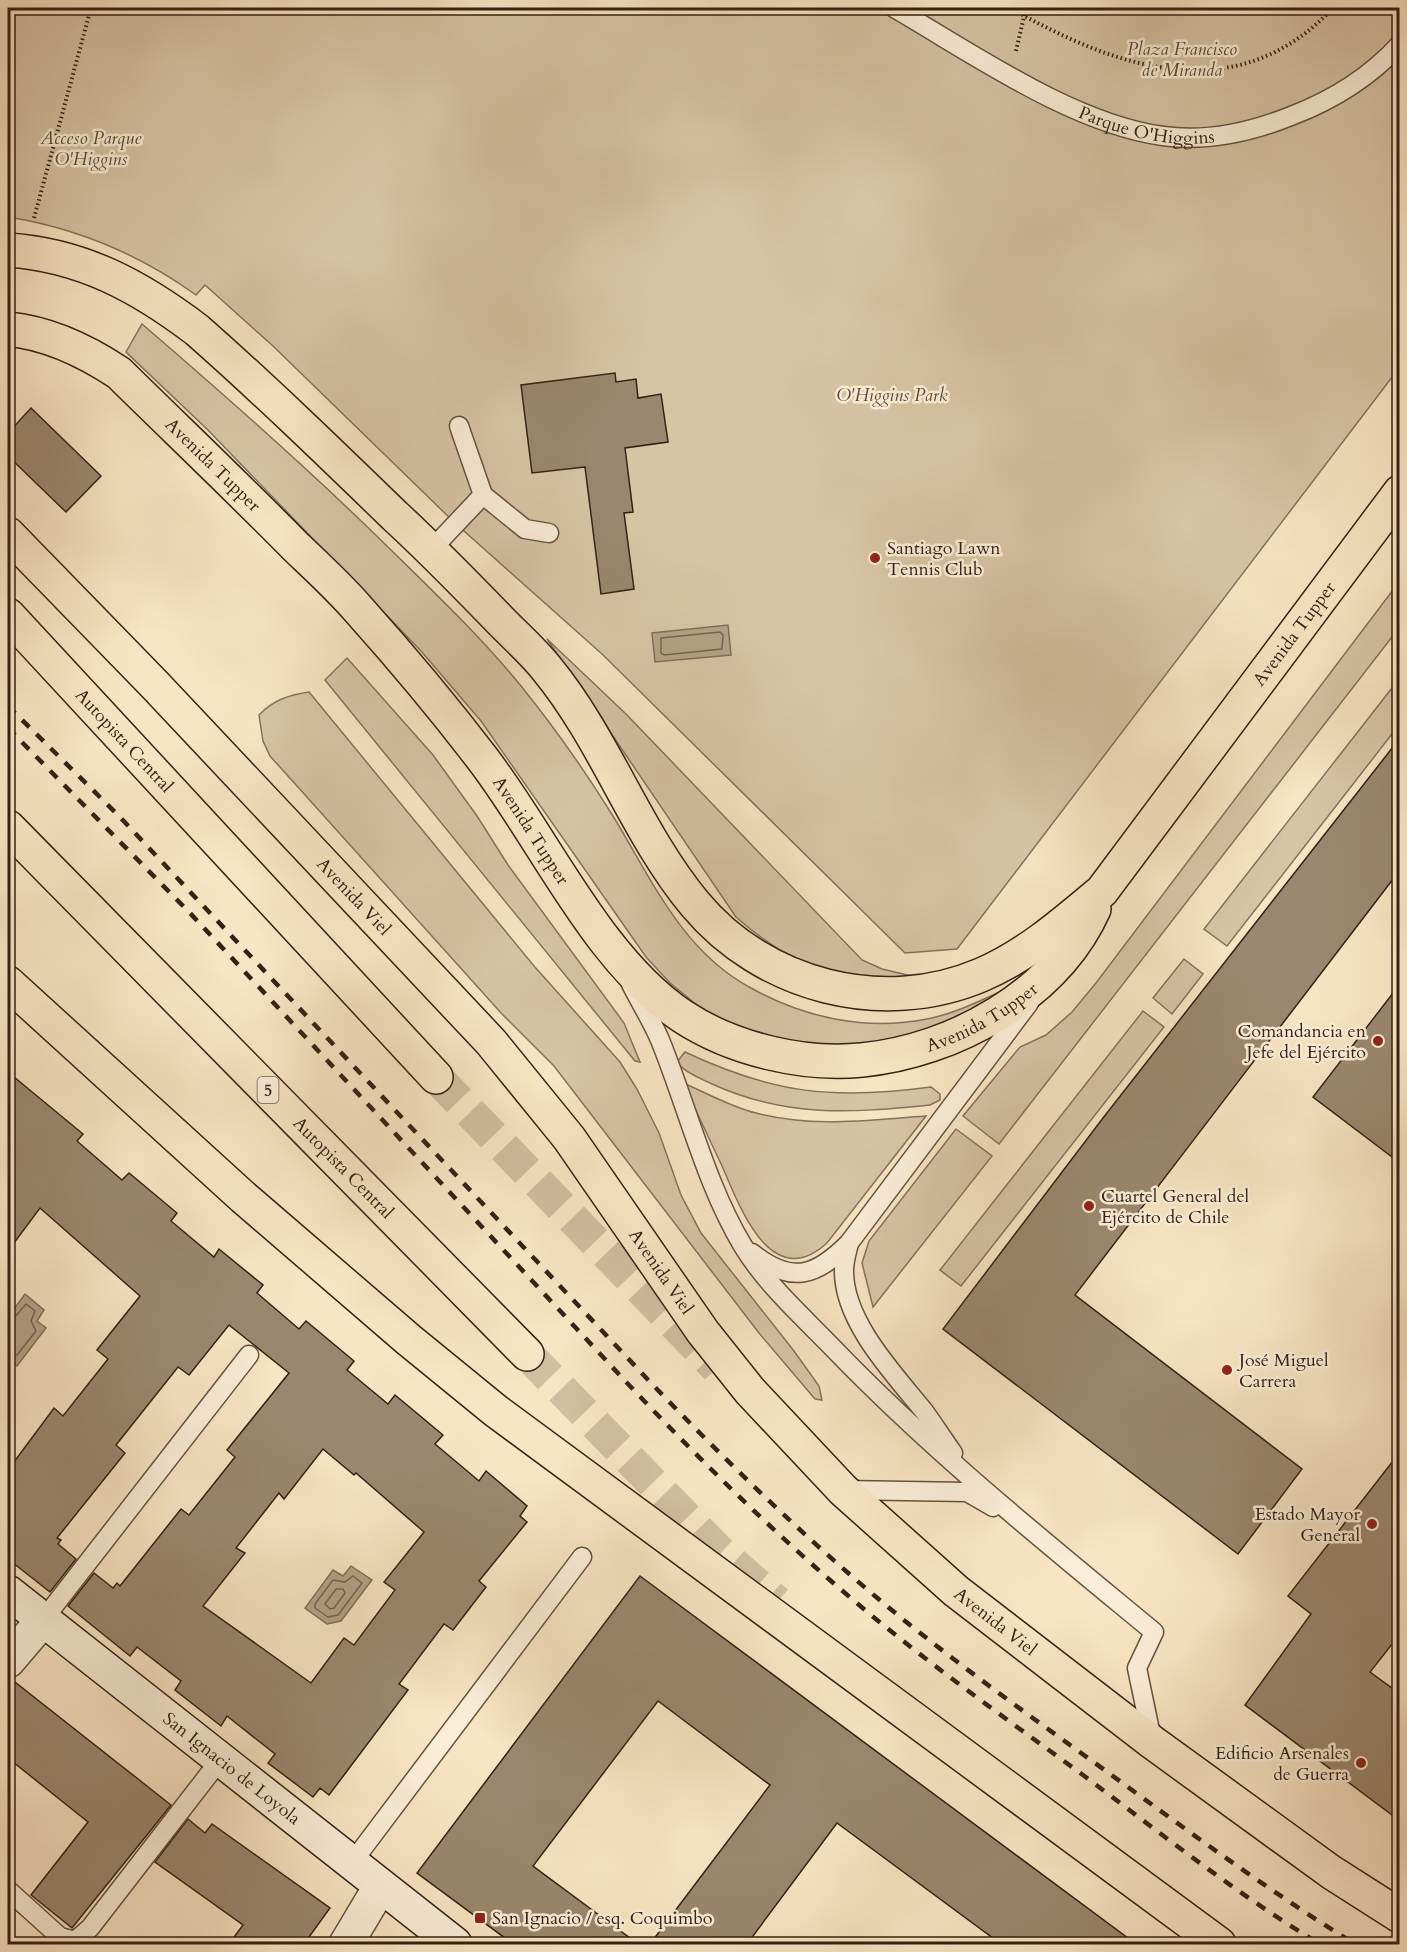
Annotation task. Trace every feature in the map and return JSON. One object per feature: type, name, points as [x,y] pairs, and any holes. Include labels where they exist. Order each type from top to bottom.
[{"type":"main road","name":"Avenida Tupper","points":[[17,250],[60,258],[119,278],[179,316],[237,366],[431,550],[548,670],[601,749],[665,862],[696,906],[762,963],[799,980],[875,994],[910,993],[944,987],[981,975],[1017,955],[1053,932],[1102,891]]},
{"type":"main road","name":"Avenida Tupper","points":[[8,329],[48,338],[80,350],[119,373],[356,607],[482,758],[614,951],[644,985],[699,1027],[751,1047],[786,1056],[825,1060],[880,1057],[926,1046],[989,1018],[1016,1001],[1064,958],[1087,923],[1102,891],[1400,492]]},
{"type":"main road","name":"Avenida Viel","points":[[8,534],[155,685],[491,1042],[568,1138],[709,1340],[780,1425],[843,1490],[957,1591],[1152,1742],[1331,1872],[1400,1916]]},
{"type":"main road","name":"Autopista Central","points":[[8,615],[436,1077]]},
{"type":"main road","name":"Autopista Central","points":[[8,827],[527,1354]]},
{"type":"main road","points":[[8,983],[225,1182],[409,1340],[496,1411],[1219,1944]]},
{"type":"street","name":"San Ignacio de Loyola","points":[[8,1592],[455,1944]]},
{"type":"street","points":[[8,1660],[43,1620]]},
{"type":"street","points":[[346,1944],[380,1887]]},
{"type":"lane","name":"Parque O'Higgins","points":[[894,8],[1010,75],[1072,107],[1130,129],[1164,136],[1218,136],[1261,128],[1323,103],[1359,81],[1400,44]]},
{"type":"lane","points":[[459,426],[483,495],[525,529],[549,533]]},
{"type":"lane","points":[[431,550],[483,495]]},
{"type":"lane","points":[[614,951],[659,1039],[680,1100],[741,1244],[767,1280],[919,1433],[1018,1520],[1154,1632],[1137,1668],[1152,1742]]},
{"type":"lane","points":[[741,1244],[764,1263],[792,1272],[810,1273],[828,1264],[849,1243],[1064,958]]},
{"type":"lane","points":[[849,1243],[845,1278],[865,1335],[889,1371],[924,1412],[968,1474]]},
{"type":"lane","points":[[43,1620],[249,1354]]},
{"type":"lane","points":[[843,1490],[967,1492],[1018,1520]]},
{"type":"lane","points":[[351,1864],[582,1557]]},
{"type":"lane","points":[[8,1890],[60,1937],[75,1941],[90,1928],[220,1760]]},
{"type":"path","points":[[17,250],[91,8]]},
{"type":"path","points":[[1010,8],[1099,53],[1134,64],[1175,69],[1221,69],[1256,62],[1290,43],[1320,22],[1334,8]]},
{"type":"path","points":[[1010,75],[1026,8]]},
{"type":"green space","name":"O'Higgins Park","points":[[8,8],[1399,8],[1399,368],[957,949],[905,953],[602,654],[455,523],[273,346],[205,285],[196,295],[152,267],[106,245],[58,228],[8,217]]},
{"type":"green space","points":[[142,324],[237,407],[361,521],[490,650],[534,702],[581,766],[656,889],[687,934],[727,973],[751,988],[792,1007],[836,1019],[859,1022],[904,1022],[937,1017],[1004,990],[981,1013],[861,1048],[787,1042],[727,1023],[697,1005],[670,983],[646,957],[481,721],[421,651],[208,430],[126,352]]},
{"type":"green space","points":[[1399,582],[1399,628],[999,1144],[963,1116],[1020,1047],[1046,1035],[1072,1012],[1096,983]]},
{"type":"green space","points":[[547,639],[626,714],[862,960],[882,969],[916,977],[890,980],[865,979],[841,976],[819,969],[776,948],[736,917]]},
{"type":"green space","points":[[347,658],[433,755],[477,816],[508,865],[624,1023],[640,1062],[635,1061],[325,680]]},
{"type":"green space","points":[[1399,679],[1399,725],[1227,946],[1204,929]]},
{"type":"green space","points":[[309,692],[534,966],[620,1062],[637,1089],[659,1133],[681,1195],[701,1233],[794,1351],[819,1386],[822,1400],[815,1399],[759,1333],[554,1066],[502,1014],[270,756],[263,741],[259,715],[282,699]]},
{"type":"green space","points":[[1184,959],[1203,974],[1172,1014],[1153,998]]},
{"type":"green space","points":[[1143,1011],[1164,1027],[961,1286],[940,1270]]},
{"type":"green space","points":[[685,1052],[747,1077],[776,1085],[834,1093],[864,1093],[931,1087],[940,1094],[940,1100],[930,1105],[846,1111],[793,1108],[766,1103],[712,1084],[688,1072],[677,1062]]},
{"type":"green space","points":[[683,1083],[737,1107],[778,1118],[841,1122],[926,1116],[827,1243],[807,1256],[790,1258],[774,1252],[760,1239],[748,1222]]},
{"type":"green space","points":[[956,1129],[992,1156],[873,1307],[862,1263],[869,1241]]},
{"type":"water","points":[[728,625],[731,655],[655,662],[652,633]]},
{"type":"water","points":[[25,1294],[44,1310],[37,1321],[46,1328],[17,1366],[8,1359],[8,1317]]},
{"type":"water","points":[[351,1566],[372,1580],[341,1621],[327,1624],[305,1608],[333,1570],[343,1576]]},
{"type":"building","points":[[615,373],[616,382],[636,379],[638,398],[661,394],[668,442],[625,448],[633,512],[624,513],[634,589],[601,594],[585,467],[532,473],[521,385]]},
{"type":"building","points":[[31,408],[101,476],[66,512],[8,456],[8,433]]},
{"type":"building","name":"Cuartel General del Ejército de Chile","points":[[1400,738],[1400,870],[1075,1295],[1302,1469],[1238,1554],[943,1329],[1103,1118]]},
{"type":"building","name":"Comandancia en Jefe del Ejército","points":[[1400,984],[1400,1163],[1313,1097]]},
{"type":"building","points":[[8,1072],[83,1134],[77,1141],[122,1180],[129,1173],[177,1213],[171,1221],[214,1257],[219,1249],[263,1285],[257,1293],[299,1329],[306,1321],[354,1361],[347,1370],[388,1404],[395,1395],[443,1435],[435,1444],[479,1481],[486,1471],[527,1506],[520,1516],[527,1522],[479,1581],[486,1587],[453,1630],[444,1624],[399,1684],[408,1690],[329,1795],[320,1788],[313,1797],[268,1763],[275,1754],[227,1716],[221,1726],[175,1690],[181,1681],[137,1647],[130,1656],[68,1606],[94,1573],[113,1588],[117,1583],[120,1586],[181,1509],[189,1515],[235,1457],[227,1450],[289,1373],[229,1325],[189,1375],[178,1367],[116,1445],[125,1453],[57,1538],[61,1540],[58,1544],[76,1559],[50,1592],[8,1559],[8,1470],[54,1408],[63,1416],[108,1359],[97,1350],[140,1296],[40,1208],[8,1251]],"holes":[[[323,1449],[354,1475],[356,1473],[424,1532],[384,1582],[395,1590],[354,1645],[344,1638],[311,1683],[203,1606],[245,1553],[236,1548],[279,1493],[284,1499]]]},
{"type":"building","points":[[1400,1452],[1400,1634],[1370,1672],[1400,1694],[1400,1821],[1245,1705],[1311,1614],[1288,1596]]},
{"type":"building","points":[[640,1576],[1136,1944],[1001,1944],[837,1823],[747,1944],[650,1944],[770,1785],[658,1701],[533,1866],[638,1944],[513,1944],[417,1873]]},
{"type":"building","points":[[8,1679],[11,1679],[171,1805],[72,1928],[31,1895],[88,1822],[8,1758]]},
{"type":"building","points":[[188,1819],[205,1833],[212,1824],[330,1908],[304,1944],[229,1944],[243,1925],[155,1862]]},
{"type":"tunnel","points":[[436,1077],[717,1368]]},
{"type":"tunnel","points":[[527,1354],[717,1549],[777,1602]]},
{"type":"railway","points":[[8,706],[118,815],[652,1384],[793,1523],[882,1602],[992,1688],[1229,1860],[1355,1944]]},
{"type":"railway","points":[[8,728],[190,913],[629,1385],[765,1522],[880,1623],[938,1668],[1230,1885],[1320,1944]]},
{"type":"place","name":"Santiago Lawn Tennis Club","points":[[875,558]]},
{"type":"place","name":"Comandancia en Jefe del Ejército","points":[[1378,1041]]},
{"type":"place","name":"Cuartel General del Ejército de Chile","points":[[1089,1206]]},
{"type":"place","name":"José Miguel Carrera","points":[[1227,1370]]},
{"type":"place","name":"Estado Mayor General","points":[[1372,1524]]},
{"type":"place","name":"Edificio Arsenales de Guerra","points":[[1361,1763]]},
{"type":"place","name":"San Ignacio / esq. Coquimbo","points":[[480,1918]]},
{"type":"park label","name":"Plaza Francisco de Miranda","points":[[1182,59]]},
{"type":"park label","name":"Acceso Parque O'Higgins","points":[[91,148]]}]
